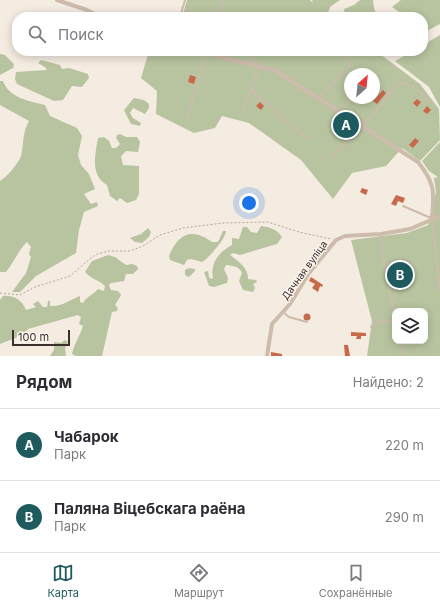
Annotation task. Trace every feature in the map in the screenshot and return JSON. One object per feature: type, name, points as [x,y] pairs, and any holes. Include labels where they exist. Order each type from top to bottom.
[{"type":"street","points":[[57,0],[91,12]]},
{"type":"street","points":[[224,56],[274,70],[320,97],[418,162],[428,173],[433,187],[432,219]]},
{"type":"street","name":"Дачная вуліца","points":[[267,356],[272,324],[290,304],[309,273],[336,240],[345,236],[381,234],[410,229],[440,216]]},
{"type":"lane","points":[[181,12],[185,0]]},
{"type":"lane","points":[[219,12],[223,0]]},
{"type":"lane","points":[[186,119],[207,56]]},
{"type":"lane","points":[[242,114],[260,65],[252,58],[252,56]]},
{"type":"lane","points":[[320,97],[350,65],[349,60],[342,56]]},
{"type":"lane","points":[[333,156],[362,126],[399,83],[403,82],[408,84],[430,103]]},
{"type":"lane","points":[[251,90],[307,139]]},
{"type":"lane","points":[[341,112],[347,104]]},
{"type":"lane","points":[[403,206],[432,219],[440,292]]},
{"type":"lane","points":[[381,234],[381,242],[393,308]]},
{"type":"lane","points":[[282,312],[289,317],[307,322]]},
{"type":"lane","points":[[371,327],[374,323],[392,319]]},
{"type":"lane","points":[[401,344],[404,355]]},
{"type":"path","points":[[0,293],[20,295],[34,287],[70,276],[97,254],[109,250],[130,251],[143,246],[160,235],[183,228],[223,223],[268,222],[299,232],[336,240]]},
{"type":"green space","points":[[187,0],[310,0],[313,3],[312,0],[340,0],[330,7],[329,12],[183,12]]},
{"type":"green space","points":[[360,0],[373,0],[375,12],[344,12],[344,9],[354,5]]},
{"type":"green space","points":[[401,0],[440,0],[440,24],[428,30],[428,12],[399,12],[392,7]]},
{"type":"green space","points":[[440,35],[440,107],[429,87],[395,61],[404,56],[428,56],[428,42]]},
{"type":"green space","points":[[0,54],[5,55],[14,64],[13,68],[0,75]]},
{"type":"green space","points":[[148,56],[383,56],[420,84],[439,109],[440,140],[420,161],[402,148],[386,166],[352,173],[333,199],[301,160],[249,123],[222,116],[215,128],[194,133],[156,114],[157,91],[141,78]]},
{"type":"green space","points":[[41,60],[60,65],[62,69],[69,68],[88,74],[89,78],[82,87],[72,86],[63,100],[54,101],[17,84],[15,79],[16,72],[47,70],[38,63]]},
{"type":"green space","points":[[0,81],[3,81],[6,87],[15,95],[26,100],[45,105],[50,116],[77,128],[82,136],[78,155],[81,165],[89,174],[95,189],[84,194],[91,204],[97,202],[98,206],[84,212],[79,230],[76,253],[36,276],[20,292],[12,292],[26,273],[31,257],[29,254],[31,247],[27,242],[6,272],[0,272],[0,181],[9,173],[20,159],[25,130],[29,121],[0,105]]},
{"type":"green space","points":[[134,98],[144,100],[149,104],[149,108],[145,114],[133,108],[130,113],[133,118],[141,123],[140,126],[131,124],[124,110]]},
{"type":"green space","points":[[120,134],[126,137],[137,137],[140,142],[138,152],[126,151],[121,156],[123,165],[139,166],[139,194],[136,200],[127,203],[120,198],[117,201],[110,196],[107,185],[98,176],[95,164],[98,138],[104,137],[109,141],[112,148],[116,148],[120,144],[116,138],[117,135]]},
{"type":"green space","points":[[440,142],[440,356],[367,356],[372,321],[351,240],[407,233],[428,225],[436,192],[434,178],[438,177],[429,171],[422,161]]},
{"type":"green space","points":[[261,226],[273,229],[280,234],[282,237],[277,244],[240,255],[233,253],[230,255],[245,268],[248,279],[256,280],[257,282],[253,284],[255,288],[253,292],[243,290],[239,281],[242,273],[238,268],[226,265],[224,269],[228,278],[227,283],[214,287],[209,286],[204,272],[208,271],[209,277],[211,279],[213,278],[212,273],[216,258],[232,245],[232,238],[239,239],[243,227],[247,227],[251,232],[257,233]]},
{"type":"green space","points":[[148,228],[151,232],[149,237],[142,243],[135,242],[130,238],[141,234]]},
{"type":"green space","points":[[223,231],[226,231],[217,248],[202,262],[191,259],[187,260],[184,265],[170,260],[169,256],[173,248],[181,238],[186,235],[198,235],[212,242],[218,242]]},
{"type":"green space","points":[[108,255],[115,257],[126,265],[132,264],[137,266],[138,269],[133,274],[126,274],[124,281],[111,283],[109,285],[111,290],[118,291],[121,295],[115,305],[118,308],[117,311],[112,312],[102,356],[76,356],[72,354],[83,326],[79,324],[81,317],[78,315],[28,329],[23,335],[0,344],[0,300],[3,296],[14,297],[22,303],[26,310],[36,307],[33,304],[38,301],[43,307],[47,307],[48,301],[50,301],[50,306],[54,306],[80,296],[80,302],[83,303],[98,289],[104,291],[105,286],[85,272],[92,261]]},
{"type":"green space","points":[[189,268],[195,269],[195,271],[189,277],[185,275],[185,270]]},
{"type":"green space","points":[[65,340],[68,342],[65,348],[66,356],[50,356],[54,350],[54,342],[61,343]]},
{"type":"building","points":[[190,75],[196,77],[194,84],[188,82]]},
{"type":"building","points":[[383,90],[386,93],[380,100],[380,93]]},
{"type":"building","points":[[417,99],[421,102],[417,107],[413,103]]},
{"type":"building","points":[[260,102],[264,106],[261,110],[256,106]]},
{"type":"building","points":[[427,106],[431,110],[427,114],[423,111]]},
{"type":"building","points":[[415,138],[419,141],[413,148],[409,145]]},
{"type":"building","points":[[362,188],[368,190],[366,195],[360,192]]},
{"type":"building","points":[[396,195],[405,198],[403,203],[398,201],[396,206],[391,204]]},
{"type":"building","points":[[311,277],[323,285],[322,287],[320,286],[318,292],[312,288],[315,284],[309,281]]},
{"type":"building","points":[[307,313],[310,314],[310,320],[307,321],[304,320],[303,317],[304,314]]},
{"type":"building","points":[[351,332],[366,333],[366,336],[361,336],[361,339],[356,339],[357,336],[351,336]]},
{"type":"building","points":[[344,345],[348,345],[350,356],[345,356]]},
{"type":"building","points":[[271,352],[282,354],[282,356],[271,356]]},
{"type":"place","name":"Чабарок","points":[[346,125]]},
{"type":"place","name":"Паляна Віцебскага раёна","points":[[400,275]]}]
